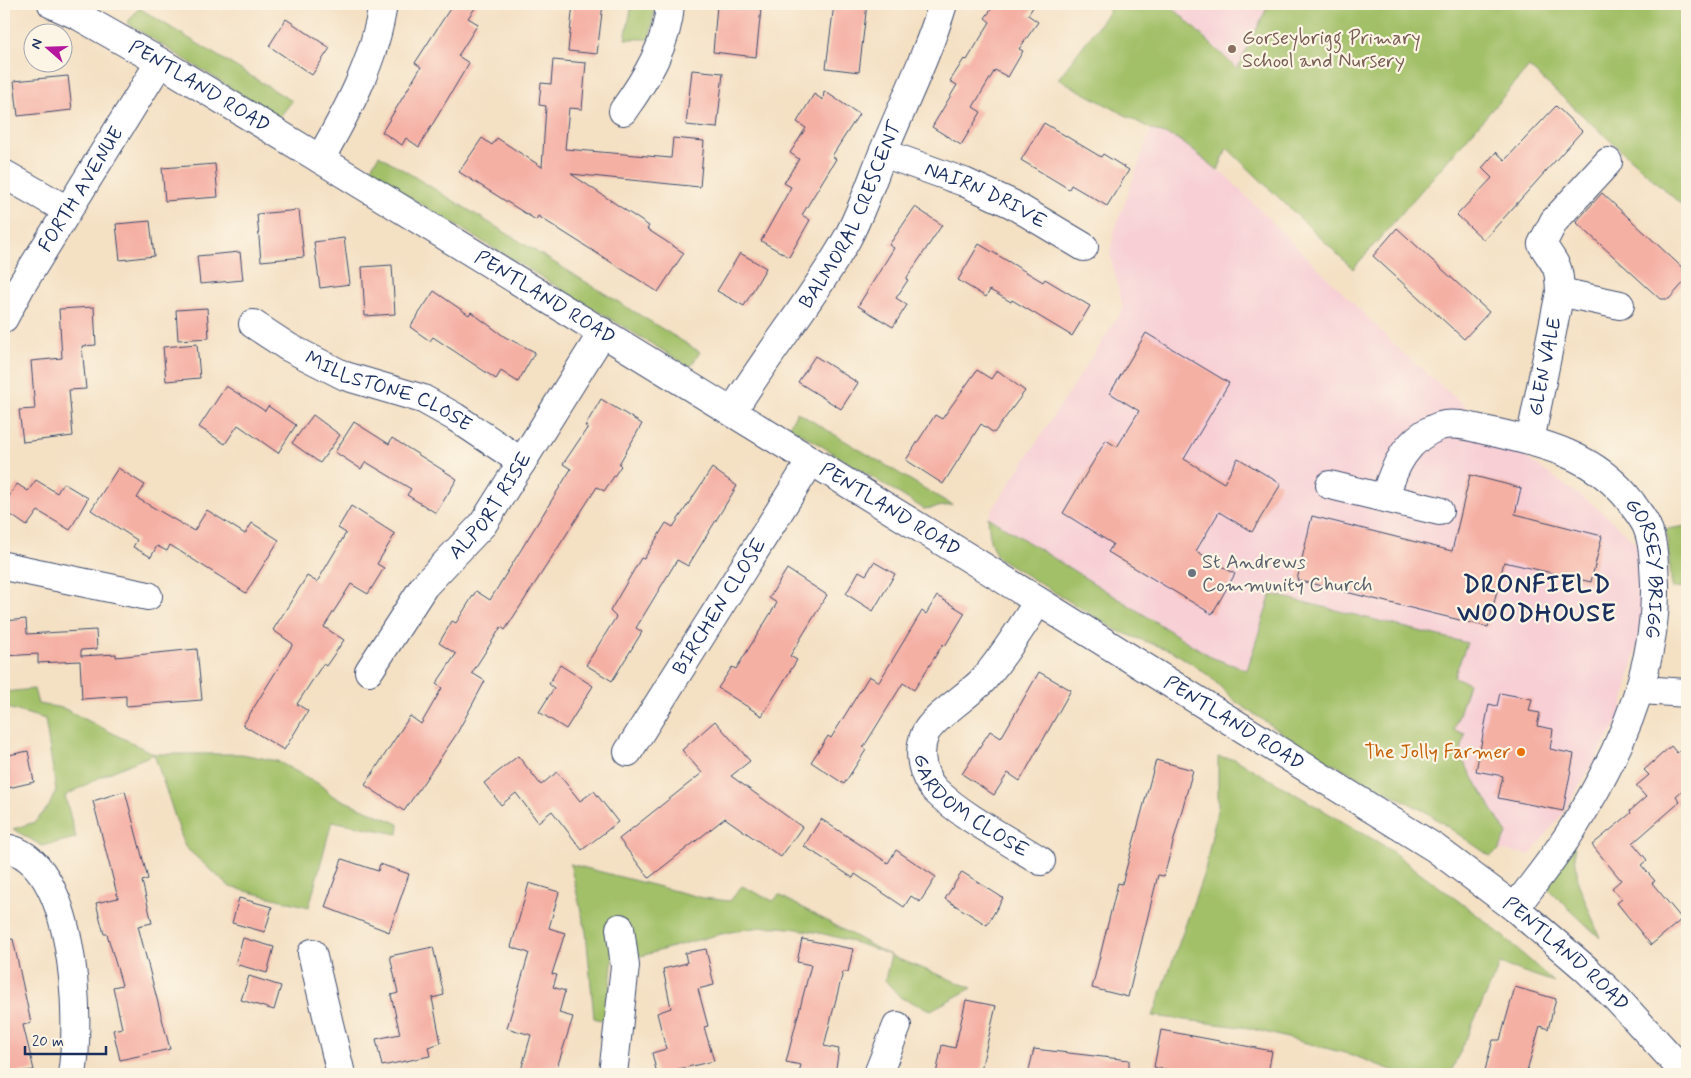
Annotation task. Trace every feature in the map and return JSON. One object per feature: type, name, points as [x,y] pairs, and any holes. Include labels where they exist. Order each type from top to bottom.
[{"type":"street","name":"PENTLAND ROAD","points":[[52,4],[82,10],[160,62],[732,412],[1275,749],[1371,806],[1435,848],[1515,908],[1617,999],[1686,1074]]},
{"type":"street","points":[[320,159],[363,76],[379,32],[383,4]]},
{"type":"street","points":[[623,111],[639,88],[664,37],[670,4]]},
{"type":"street","name":"BALMORAL CRESCENT","points":[[732,412],[846,240],[864,206],[883,153],[935,30],[943,4]]},
{"type":"street","name":"FORTH AVENUE","points":[[4,318],[20,286],[160,62]]},
{"type":"street","name":"NAIRN DRIVE","points":[[883,153],[964,182],[1012,204],[1084,248]]},
{"type":"street","name":"GLEN VALE","points":[[1530,441],[1560,292],[1556,261],[1542,244],[1544,236],[1554,221],[1608,162]]},
{"type":"street","points":[[4,174],[67,210]]},
{"type":"street","name":"GLEN VALE","points":[[1560,292],[1620,305]]},
{"type":"street","name":"MILLSTONE CLOSE","points":[[253,324],[288,347],[345,376],[423,399],[455,417],[522,462]]},
{"type":"street","name":"ALPORT RISE","points":[[369,671],[418,594],[483,524],[602,332]]},
{"type":"street","name":"GORSEY BRIGG","points":[[1385,498],[1393,471],[1403,454],[1416,439],[1443,425],[1462,426],[1530,441],[1576,456],[1597,468],[1620,487],[1648,528],[1654,561],[1656,610],[1641,690],[1606,768],[1573,829],[1515,908]]},
{"type":"street","name":"BIRCHEN CLOSE","points":[[628,752],[811,461]]},
{"type":"street","points":[[1330,485],[1439,511]]},
{"type":"street","points":[[4,566],[148,596]]},
{"type":"street","name":"GARDOM CLOSE","points":[[1038,602],[1007,650],[982,681],[925,733],[921,749],[926,777],[935,790],[952,804],[1041,861]]},
{"type":"street","points":[[1641,690],[1687,693]]},
{"type":"street","points":[[4,848],[23,856],[36,866],[46,878],[56,897],[66,936],[73,977],[76,1022],[72,1074]]},
{"type":"street","points":[[613,1074],[625,966],[620,928]]},
{"type":"street","points":[[312,953],[341,1074]]},
{"type":"street","points":[[878,1074],[898,1026]]},
{"type":"shaded area","name":"Gorseybrigg Primary School and Nursery","points":[[1170,4],[1269,4],[1238,69]]},
{"type":"shaded area","points":[[1151,129],[1178,139],[1229,179],[1402,352],[1522,455],[1599,509],[1640,547],[1645,613],[1619,720],[1562,814],[1530,855],[1499,850],[1507,834],[1460,756],[1465,734],[1454,730],[1469,683],[1454,677],[1467,644],[1247,670],[1213,658],[988,517],[1123,309],[1110,253],[1114,232]]},
{"type":"green space","points":[[632,4],[655,4],[650,39],[625,39]]},
{"type":"green space","points":[[1101,4],[1169,4],[1237,69],[1269,4],[1687,4],[1687,210],[1529,67],[1353,269],[1227,148],[1218,170],[1178,139],[1151,129],[1058,79],[1110,10]]},
{"type":"green space","points":[[139,8],[292,101],[279,118],[127,23]]},
{"type":"green space","points":[[379,155],[700,352],[690,367],[368,172]]},
{"type":"green space","points":[[797,412],[952,505],[924,509],[789,426]]},
{"type":"green space","points":[[988,517],[1213,658],[1247,670],[1271,594],[1467,643],[1454,677],[1469,683],[1454,730],[1465,734],[1460,756],[1507,834],[1499,850],[1490,856],[1426,812],[1314,754],[1236,702],[1208,675],[1174,652],[1118,631],[997,557],[990,541]]},
{"type":"green space","points":[[1687,526],[1687,587],[1672,588],[1666,529]]},
{"type":"green space","points":[[34,689],[38,704],[63,708],[154,754],[104,775],[65,796],[76,838],[42,846],[13,829],[35,822],[49,806],[56,790],[45,719],[4,707],[4,692]]},
{"type":"green space","points":[[154,754],[242,754],[277,761],[319,784],[333,796],[399,824],[398,834],[332,821],[309,907],[230,887],[185,847]]},
{"type":"green space","points":[[1218,757],[1235,759],[1383,845],[1488,923],[1554,982],[1500,964],[1450,1074],[1402,1074],[1352,1055],[1249,1028],[1153,1016],[1205,870],[1218,805]]},
{"type":"green space","points":[[1574,843],[1578,882],[1600,938],[1545,886]]},
{"type":"green space","points":[[570,864],[703,898],[730,901],[742,886],[773,901],[779,895],[885,953],[851,941],[823,934],[780,927],[730,932],[641,956],[614,942],[607,1022],[594,1018],[586,932]]},
{"type":"green space","points":[[891,956],[972,988],[931,1010],[901,998],[885,980]]},
{"type":"building","points":[[453,4],[478,4],[468,18],[478,24],[458,56],[469,63],[419,147],[406,138],[402,145],[382,132],[421,67],[415,63]]},
{"type":"building","points":[[573,4],[603,4],[597,54],[568,51]]},
{"type":"building","points":[[834,4],[867,4],[859,72],[826,68]]},
{"type":"building","points":[[995,4],[1035,4],[1028,15],[1038,22],[1019,49],[1023,51],[1008,77],[995,70],[973,107],[981,112],[961,145],[932,127],[957,85],[950,81],[964,59],[967,60],[990,22],[985,18]]},
{"type":"building","points":[[717,5],[761,9],[756,57],[713,52]]},
{"type":"building","points":[[286,19],[330,48],[312,75],[269,46]]},
{"type":"building","points":[[553,60],[586,63],[582,109],[569,108],[565,149],[671,158],[673,138],[704,141],[700,187],[571,174],[649,226],[647,229],[684,253],[658,292],[538,216],[536,220],[459,172],[482,138],[492,145],[497,138],[542,167],[546,106],[539,105],[541,83],[551,84]]},
{"type":"building","points":[[692,70],[723,73],[717,128],[686,125]]},
{"type":"building","points":[[68,76],[72,110],[18,116],[14,81]]},
{"type":"building","points":[[824,91],[859,114],[832,156],[836,159],[802,215],[810,220],[789,257],[761,241],[791,187],[784,183],[799,159],[790,153],[806,128],[797,122],[814,94],[823,100]]},
{"type":"building","points":[[1556,106],[1582,131],[1484,240],[1457,215],[1492,178],[1482,168],[1496,152],[1505,160]]},
{"type":"building","points":[[1044,123],[1101,157],[1103,154],[1129,170],[1107,206],[1071,185],[1069,189],[1021,160]]},
{"type":"building","points":[[215,164],[218,197],[165,201],[162,168]]},
{"type":"building","points":[[1602,193],[1687,272],[1687,279],[1669,299],[1660,299],[1576,222]]},
{"type":"building","points":[[915,207],[942,225],[906,279],[908,280],[896,298],[907,305],[893,327],[858,306],[894,248],[889,245]]},
{"type":"building","points":[[299,210],[304,257],[261,261],[257,214]]},
{"type":"building","points":[[150,221],[154,256],[120,260],[116,224]]},
{"type":"building","points":[[1397,228],[1489,312],[1464,339],[1373,256]]},
{"type":"building","points":[[344,238],[350,284],[320,288],[314,242]]},
{"type":"building","points":[[979,244],[1043,282],[1045,279],[1090,306],[1072,336],[1012,300],[1011,302],[990,290],[986,297],[958,280]]},
{"type":"building","points":[[240,252],[243,280],[200,284],[197,256]]},
{"type":"building","points":[[740,253],[766,268],[744,306],[717,291]]},
{"type":"building","points":[[392,265],[395,314],[365,316],[362,267]]},
{"type":"building","points":[[434,291],[469,315],[471,312],[505,337],[535,352],[518,382],[501,371],[496,379],[433,337],[430,341],[410,327]]},
{"type":"building","points":[[94,307],[96,345],[82,346],[86,389],[69,390],[73,436],[23,442],[19,410],[35,409],[31,361],[62,358],[59,309]]},
{"type":"building","points":[[207,308],[209,338],[178,340],[176,310]]},
{"type":"building","points":[[1146,333],[1229,383],[1184,459],[1224,483],[1238,458],[1281,484],[1252,532],[1219,512],[1196,551],[1235,574],[1212,614],[1108,552],[1113,544],[1063,513],[1106,440],[1117,447],[1139,411],[1110,393]]},
{"type":"building","points":[[197,344],[200,378],[166,381],[163,347]]},
{"type":"building","points":[[815,356],[858,383],[841,409],[798,382]]},
{"type":"building","points":[[977,370],[991,379],[997,370],[1025,391],[994,433],[981,424],[943,484],[906,460],[935,415],[942,419]]},
{"type":"building","points":[[226,386],[265,411],[268,406],[296,425],[278,453],[238,425],[225,444],[199,427]]},
{"type":"building","points":[[601,399],[642,424],[619,464],[621,466],[604,491],[597,487],[505,630],[501,627],[472,673],[485,681],[456,735],[404,811],[365,785],[410,716],[421,724],[442,688],[436,684],[456,654],[439,643],[452,621],[456,623],[476,591],[490,600],[571,469],[563,464],[588,427],[585,426]]},
{"type":"building","points":[[313,415],[340,435],[320,463],[292,443]]},
{"type":"building","points":[[354,422],[389,444],[392,438],[457,479],[436,513],[407,495],[411,489],[366,462],[361,469],[335,452]]},
{"type":"building","points":[[118,468],[145,485],[137,498],[194,531],[207,510],[245,534],[252,523],[279,540],[246,593],[170,545],[167,551],[157,546],[151,557],[133,547],[137,540],[91,510]]},
{"type":"building","points":[[712,468],[737,486],[688,566],[677,560],[636,628],[642,632],[612,681],[586,665],[616,617],[610,611],[641,558],[644,559],[666,523],[673,527]]},
{"type":"building","points":[[1470,475],[1521,488],[1515,514],[1602,536],[1591,582],[1504,562],[1488,627],[1297,580],[1312,516],[1452,551]]},
{"type":"building","points":[[36,480],[57,493],[63,483],[88,498],[70,530],[38,511],[27,526],[4,510],[4,504],[17,484],[28,491]]},
{"type":"building","points":[[351,506],[395,534],[377,564],[384,568],[368,594],[351,584],[324,627],[344,640],[326,666],[323,664],[297,704],[308,711],[284,750],[243,725],[293,644],[273,630],[307,576],[317,582],[346,533],[338,528]]},
{"type":"building","points":[[874,562],[895,574],[873,611],[846,594],[859,571],[866,575]]},
{"type":"building","points":[[787,569],[827,595],[790,656],[797,660],[762,716],[718,688],[732,667],[736,669],[777,603],[769,598]]},
{"type":"building","points":[[937,596],[965,613],[945,646],[943,644],[914,690],[903,683],[863,748],[866,750],[844,784],[811,762],[828,736],[831,738],[869,676],[879,682],[922,611],[926,614]]},
{"type":"building","points":[[26,619],[27,634],[96,630],[97,649],[81,650],[81,656],[116,654],[116,657],[197,649],[202,700],[126,706],[126,696],[82,699],[80,661],[38,663],[38,654],[4,656],[4,621]]},
{"type":"building","points":[[560,665],[593,686],[566,729],[539,712],[554,688],[549,684]]},
{"type":"building","points":[[1039,672],[1071,690],[1020,781],[1008,773],[994,795],[962,774],[990,731],[1001,738]]},
{"type":"building","name":"The Jolly Farmer","points":[[1500,693],[1532,699],[1529,711],[1540,713],[1537,726],[1553,729],[1550,749],[1574,754],[1563,811],[1498,798],[1503,776],[1476,771],[1489,704],[1497,706]]},
{"type":"building","points":[[715,721],[750,761],[731,776],[802,827],[781,857],[725,818],[649,878],[619,839],[702,773],[682,750]]},
{"type":"building","points":[[1687,745],[1687,786],[1676,796],[1680,802],[1633,843],[1647,860],[1641,865],[1655,881],[1652,883],[1682,919],[1651,945],[1617,903],[1622,899],[1612,888],[1621,880],[1592,845],[1631,813],[1630,811],[1646,797],[1636,786],[1649,775],[1644,770],[1671,746],[1677,753]]},
{"type":"building","points":[[28,751],[34,782],[4,789],[4,756]]},
{"type":"building","points":[[518,756],[541,785],[557,772],[580,801],[594,791],[618,822],[582,850],[552,811],[538,822],[516,793],[501,805],[484,783]]},
{"type":"building","points":[[1156,760],[1193,770],[1164,876],[1158,875],[1128,997],[1092,988],[1118,883],[1122,884]]},
{"type":"building","points":[[125,791],[148,879],[142,881],[152,923],[138,926],[170,1049],[120,1060],[113,1030],[122,1028],[113,987],[122,985],[107,934],[104,934],[96,903],[118,898],[93,801]]},
{"type":"building","points":[[821,819],[888,863],[896,850],[936,877],[920,902],[911,896],[904,907],[855,874],[853,878],[804,846]]},
{"type":"building","points":[[342,859],[378,871],[380,864],[409,874],[389,932],[325,907]]},
{"type":"building","points":[[962,872],[1003,898],[987,925],[945,899]]},
{"type":"building","points":[[529,883],[559,892],[549,928],[565,933],[552,974],[557,975],[553,987],[565,991],[559,1013],[573,1017],[555,1074],[520,1074],[531,1035],[507,1028],[529,953],[511,947]]},
{"type":"building","points":[[239,898],[272,907],[265,932],[232,923]]},
{"type":"building","points":[[243,938],[274,947],[267,973],[235,964]]},
{"type":"building","points":[[13,939],[31,1023],[23,1025],[34,1070],[4,1074],[4,940]]},
{"type":"building","points":[[802,939],[853,949],[848,972],[843,972],[824,1046],[839,1049],[835,1074],[799,1074],[801,1065],[786,1062],[811,965],[797,962]]},
{"type":"building","points":[[433,947],[444,995],[432,998],[441,1043],[428,1047],[430,1056],[382,1066],[376,1039],[400,1034],[391,995],[398,993],[390,956]]},
{"type":"building","points":[[706,949],[714,985],[698,989],[708,1026],[704,1027],[714,1061],[657,1074],[652,1053],[666,1049],[657,1013],[671,1008],[663,969],[687,963],[685,953]]},
{"type":"building","points":[[249,976],[281,986],[274,1010],[241,1000]]},
{"type":"building","points":[[1515,987],[1556,999],[1548,1029],[1540,1026],[1526,1074],[1484,1074],[1493,1040],[1500,1040]]},
{"type":"building","points":[[966,1000],[996,1006],[980,1074],[936,1074],[942,1045],[955,1048]]},
{"type":"building","points":[[1161,1030],[1272,1051],[1268,1074],[1192,1074],[1154,1067]]},
{"type":"building","points":[[1034,1049],[1129,1060],[1129,1074],[1028,1074]]},
{"type":"place","name":"Gorseybrigg Primary School and Nursery","points":[[1232,49]]},
{"type":"place","name":"St Andrews Community Church","points":[[1192,573]]},
{"type":"place","name":"The Jolly Farmer","points":[[1521,752]]},
{"type":"district","name":"DRONFIELD WOODHOUSE","points":[[1537,600]]}]
